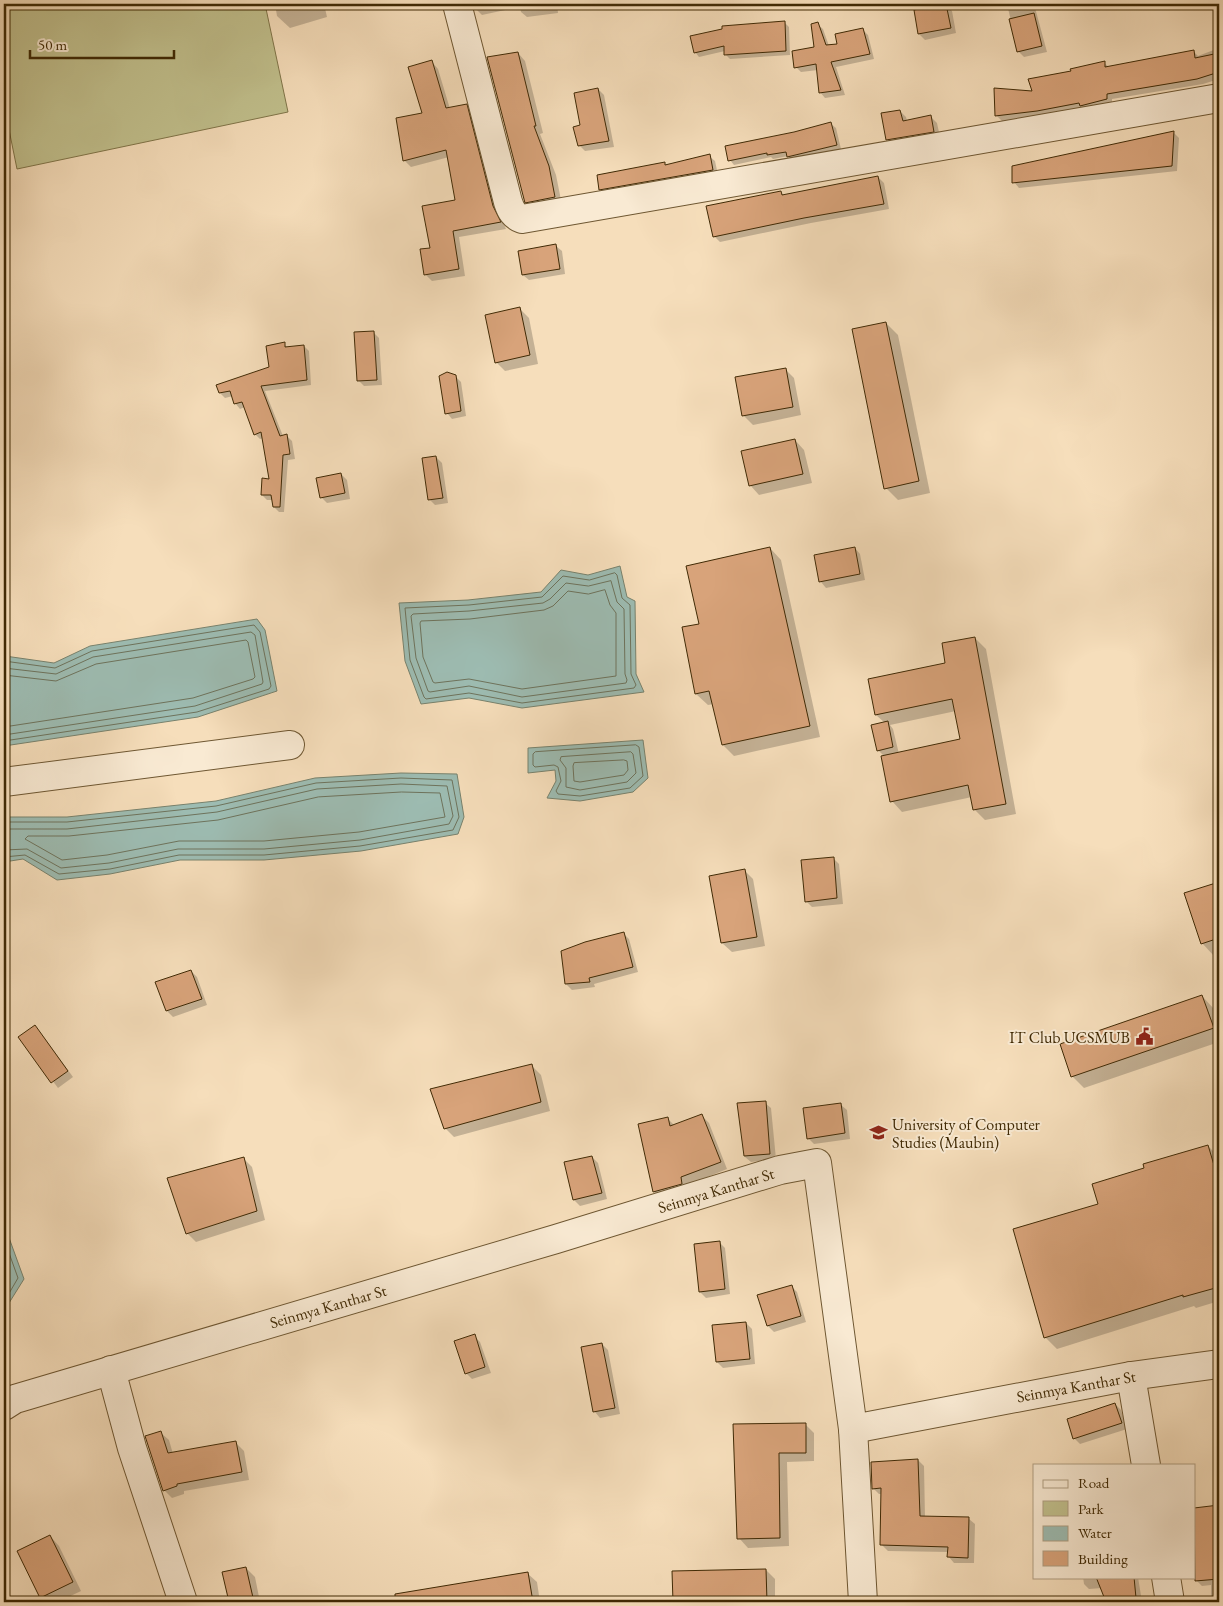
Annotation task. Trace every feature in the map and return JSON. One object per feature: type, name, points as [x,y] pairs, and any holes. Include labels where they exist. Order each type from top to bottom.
[{"type":"street","points":[[456,4],[508,202],[511,211],[516,217],[522,219],[1219,98]]},
{"type":"street","points":[[4,782],[290,745]]},
{"type":"street","name":"Seinmya Kanthar St","points":[[4,1406],[15,1399],[547,1242],[780,1170],[817,1163],[852,1429],[1131,1376],[1219,1364]]},
{"type":"street","points":[[111,1370],[132,1448],[183,1602]]},
{"type":"street","points":[[1131,1376],[1146,1464]]},
{"type":"street","points":[[852,1429],[863,1602]]},
{"type":"street","points":[[1166,1578],[1170,1602]]},
{"type":"green space","points":[[4,4],[265,4],[288,112],[17,169],[4,105]]},
{"type":"water","points":[[620,566],[627,597],[635,601],[636,674],[644,692],[522,708],[469,698],[421,704],[405,661],[399,603],[468,600],[541,592],[561,570],[588,575]]},
{"type":"water","points":[[257,619],[265,630],[277,691],[198,717],[4,746],[5,656],[54,663],[90,646]]},
{"type":"water","points":[[643,740],[648,778],[633,792],[580,801],[547,798],[556,781],[555,770],[528,773],[528,748]]},
{"type":"water","points":[[401,773],[457,774],[464,817],[458,834],[361,851],[264,860],[180,860],[110,874],[57,880],[23,859],[4,862],[4,817],[67,817],[216,801],[315,778]]},
{"type":"water","points":[[4,1224],[24,1279],[4,1311]]},
{"type":"building","points":[[946,4],[951,28],[918,34],[914,10]]},
{"type":"building","points":[[1034,13],[1042,46],[1017,52],[1009,19]]},
{"type":"building","points":[[785,21],[786,51],[724,55],[724,46],[694,53],[690,36],[722,29],[722,26]]},
{"type":"building","points":[[818,22],[826,45],[837,44],[835,34],[863,28],[870,54],[831,62],[841,90],[819,93],[816,64],[794,68],[792,51],[814,47],[811,24]]},
{"type":"building","points":[[1194,50],[1195,58],[1219,53],[1219,72],[1197,79],[1107,94],[1107,99],[1080,106],[1079,103],[995,116],[994,88],[1032,91],[1028,79],[1071,71],[1070,69],[1105,61],[1105,67]]},
{"type":"building","points":[[518,52],[536,126],[534,126],[549,166],[555,197],[525,203],[487,57]]},
{"type":"building","points":[[432,60],[446,108],[467,104],[493,206],[501,222],[453,231],[459,269],[424,275],[420,249],[430,248],[422,206],[455,200],[446,150],[403,161],[396,118],[422,113],[408,67]]},
{"type":"building","points":[[598,88],[609,141],[578,146],[573,127],[580,125],[574,93]]},
{"type":"building","points":[[900,110],[903,121],[931,115],[934,132],[886,140],[881,113]]},
{"type":"building","points":[[831,122],[837,145],[787,157],[786,152],[767,155],[767,153],[728,161],[725,146],[794,132]]},
{"type":"building","points":[[1174,131],[1172,166],[1012,183],[1012,166]]},
{"type":"building","points":[[710,154],[713,170],[599,190],[597,175],[665,162],[665,165]]},
{"type":"building","points":[[878,176],[884,204],[713,237],[706,206],[781,191],[782,195]]},
{"type":"building","points":[[556,244],[560,269],[522,275],[518,251]]},
{"type":"building","points":[[520,307],[530,355],[495,363],[485,315]]},
{"type":"building","points":[[886,322],[919,481],[884,489],[852,329]]},
{"type":"building","points":[[374,331],[377,380],[357,381],[354,332]]},
{"type":"building","points":[[285,342],[285,347],[304,345],[307,380],[261,386],[280,436],[287,434],[290,454],[283,455],[280,507],[273,507],[271,495],[261,495],[262,478],[269,479],[261,432],[254,435],[242,402],[234,404],[230,391],[219,393],[216,385],[269,367],[266,346]]},
{"type":"building","points":[[786,368],[793,407],[742,416],[735,377]]},
{"type":"building","points":[[447,372],[456,375],[461,411],[445,414],[439,376]]},
{"type":"building","points":[[795,439],[803,474],[749,486],[741,451]]},
{"type":"building","points":[[436,456],[443,498],[428,500],[422,458]]},
{"type":"building","points":[[341,473],[345,493],[320,498],[316,478]]},
{"type":"building","points":[[770,547],[810,726],[722,745],[709,691],[695,694],[682,627],[699,624],[686,566]]},
{"type":"building","points":[[855,547],[860,574],[819,582],[814,555]]},
{"type":"building","points":[[975,637],[1006,804],[973,810],[968,785],[890,802],[881,756],[960,739],[952,699],[875,715],[868,679],[945,663],[942,643]]},
{"type":"building","points":[[888,721],[893,747],[877,751],[871,725]]},
{"type":"building","points":[[834,857],[837,898],[805,902],[801,860]]},
{"type":"building","points":[[745,869],[757,937],[721,943],[709,876]]},
{"type":"building","points":[[1219,882],[1219,938],[1201,944],[1184,893]]},
{"type":"building","points":[[624,932],[633,967],[589,978],[590,982],[565,984],[561,951],[585,942]]},
{"type":"building","points":[[191,970],[202,999],[166,1011],[155,982]]},
{"type":"building","points":[[1202,995],[1214,1028],[1071,1077],[1060,1044]]},
{"type":"building","points":[[35,1025],[68,1071],[51,1083],[18,1037]]},
{"type":"building","points":[[532,1064],[541,1102],[444,1129],[430,1089]]},
{"type":"building","points":[[766,1101],[770,1154],[744,1156],[737,1103]]},
{"type":"building","points":[[841,1103],[845,1133],[807,1139],[803,1108]]},
{"type":"building","points":[[702,1114],[721,1162],[681,1177],[682,1184],[653,1192],[638,1124],[668,1117],[670,1126]]},
{"type":"building","points":[[1208,1145],[1219,1182],[1219,1287],[1183,1297],[1183,1295],[1044,1338],[1013,1229],[1098,1204],[1092,1184],[1144,1168],[1143,1164]]},
{"type":"building","points":[[592,1156],[602,1193],[573,1200],[564,1162]]},
{"type":"building","points":[[244,1157],[257,1211],[186,1234],[167,1178]]},
{"type":"building","points":[[720,1241],[725,1289],[699,1292],[694,1244]]},
{"type":"building","points":[[792,1285],[801,1316],[767,1326],[757,1295]]},
{"type":"building","points":[[746,1322],[750,1359],[716,1362],[712,1325]]},
{"type":"building","points":[[475,1334],[485,1367],[465,1374],[454,1341]]},
{"type":"building","points":[[602,1343],[615,1408],[593,1412],[581,1347]]},
{"type":"building","points":[[1115,1403],[1122,1423],[1073,1439],[1067,1419]]},
{"type":"building","points":[[806,1423],[806,1453],[779,1453],[780,1538],[737,1539],[733,1424]]},
{"type":"building","points":[[161,1431],[168,1453],[236,1441],[242,1472],[177,1484],[177,1486],[163,1491],[145,1436]]},
{"type":"building","points":[[918,1459],[920,1516],[969,1517],[968,1558],[947,1557],[948,1547],[880,1545],[881,1488],[872,1489],[871,1462]]},
{"type":"building","points":[[1219,1505],[1219,1579],[1195,1581],[1196,1508]]},
{"type":"building","points":[[50,1535],[73,1582],[40,1598],[17,1551]]},
{"type":"building","points":[[246,1567],[254,1602],[229,1602],[222,1572]]},
{"type":"building","points":[[766,1569],[767,1602],[673,1602],[672,1571]]},
{"type":"building","points":[[528,1572],[533,1602],[395,1602],[395,1594]]},
{"type":"building","points":[[1096,1578],[1134,1578],[1136,1598],[1125,1602],[1106,1602]]},
{"type":"place","name":"IT Club UCSMUB","points":[[1144,1037]]},
{"type":"place","name":"University of Computer Studies (Maubin)","points":[[878,1133]]}]
